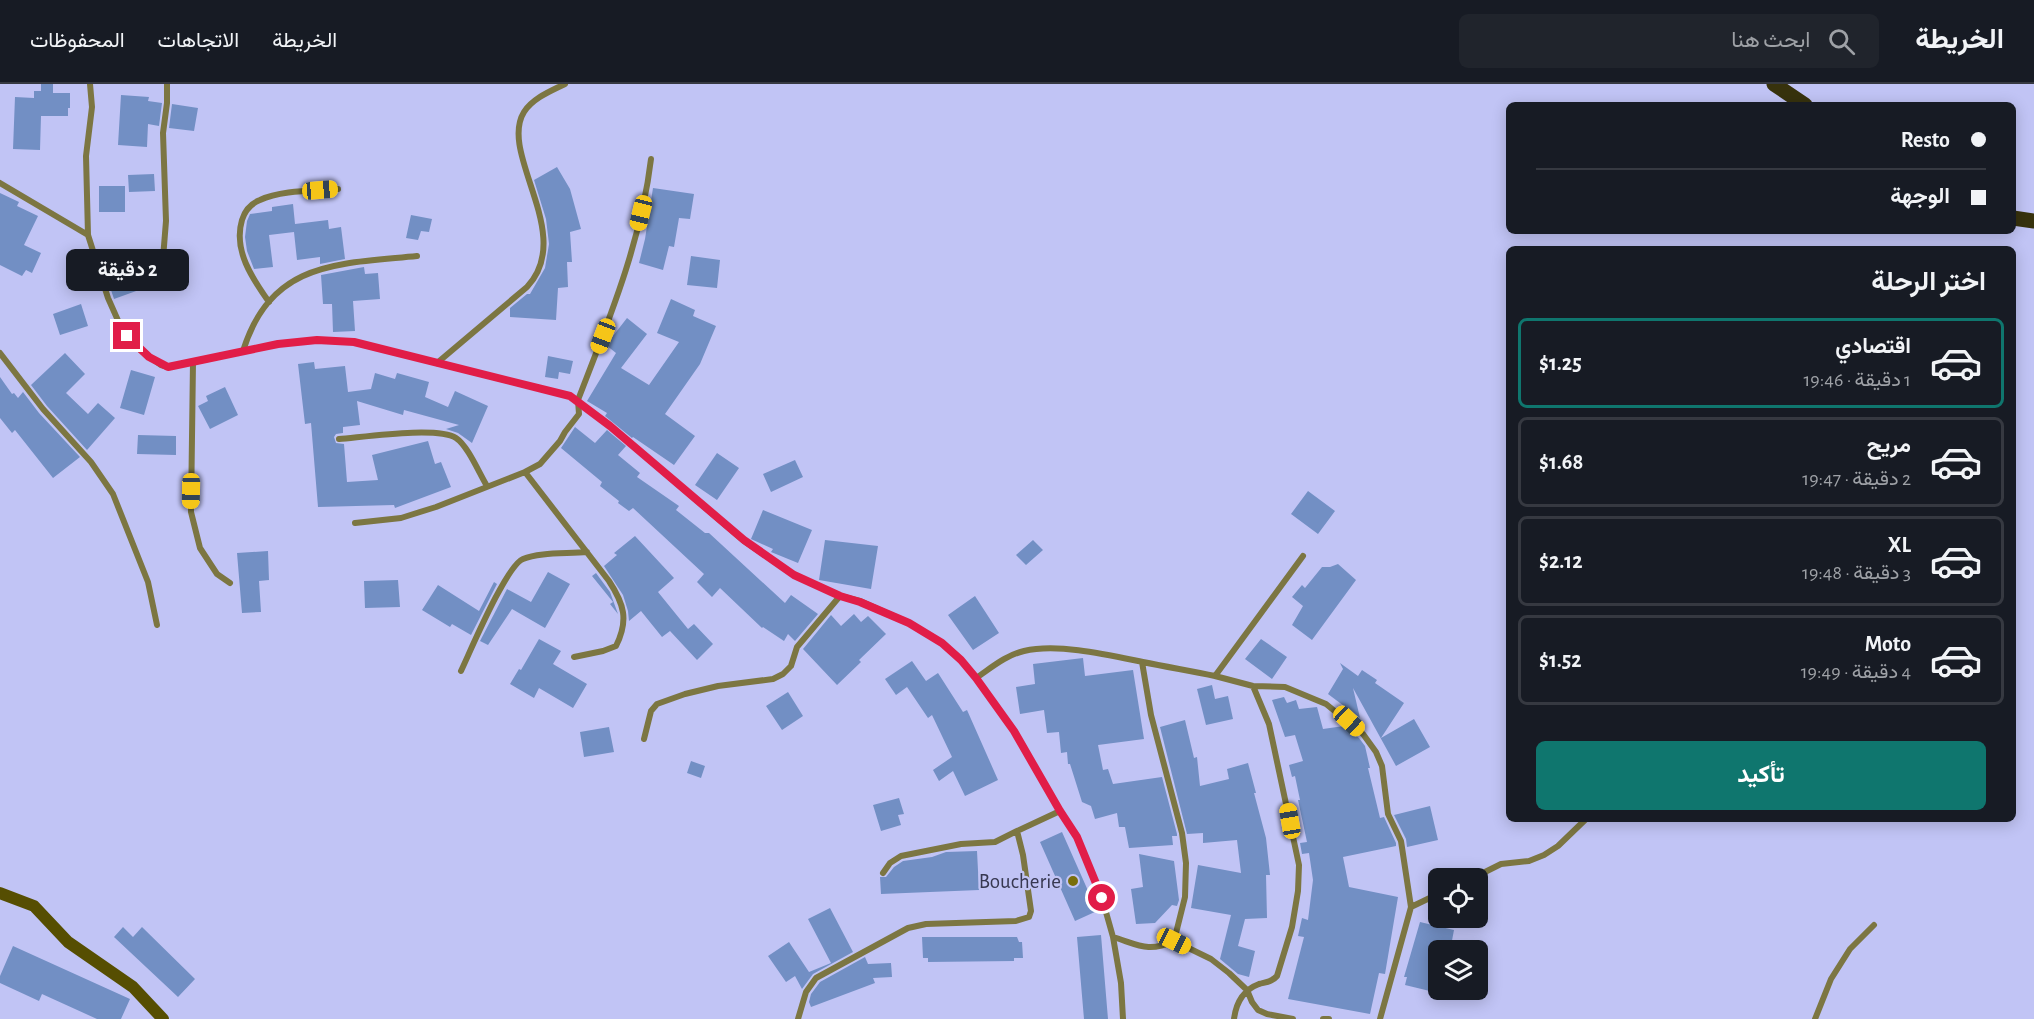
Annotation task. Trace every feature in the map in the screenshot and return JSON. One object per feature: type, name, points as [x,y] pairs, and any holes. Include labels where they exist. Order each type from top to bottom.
[{"type":"main road","points":[[1774,84],[1801,102]]},
{"type":"main road","points":[[2016,218],[2034,221]]},
{"type":"main road","points":[[0,893],[34,906],[68,942],[134,987],[163,1019]]},
{"type":"street","points":[[90,84],[92,107],[86,156],[88,235],[108,298],[127,336],[139,349],[168,367],[278,344],[317,340],[354,342],[570,396],[578,400],[744,540],[794,575],[909,623],[933,638],[961,660],[976,678],[1014,731],[1077,837],[1102,898],[1113,937],[1121,983],[1123,1019]]},
{"type":"street","points":[[162,271],[166,221],[164,133],[167,84]]},
{"type":"street","points":[[437,363],[535,279],[539,269],[543,241],[540,217],[521,149],[518,134],[519,121],[532,101],[565,84]]},
{"type":"street","points":[[355,523],[401,518],[436,507],[525,472],[540,464],[560,441],[579,414],[578,400],[630,258],[647,191],[651,159]]},
{"type":"street","points":[[0,183],[88,235]]},
{"type":"street","points":[[269,302],[248,268],[242,251],[239,237],[245,211],[261,199],[339,189]]},
{"type":"street","points":[[243,351],[255,321],[280,290],[296,279],[335,265],[417,256]]},
{"type":"street","points":[[0,353],[43,409],[91,462],[113,494],[148,582],[157,625]]},
{"type":"street","points":[[193,362],[191,512],[200,548],[217,574],[230,583]]},
{"type":"street","points":[[339,439],[431,433],[456,438],[464,446],[486,486]]},
{"type":"street","points":[[525,472],[621,600],[624,612],[623,628],[616,646],[574,657]]},
{"type":"street","points":[[461,671],[502,583],[520,560],[587,552]]},
{"type":"street","points":[[1215,676],[1304,556]]},
{"type":"street","points":[[644,739],[651,711],[657,704],[696,691],[773,679],[783,674],[790,666],[797,647],[840,596]]},
{"type":"street","points":[[976,678],[1006,657],[1022,651],[1037,648],[1088,652],[1215,676],[1253,686],[1285,687],[1326,704],[1349,721],[1368,740],[1382,766],[1388,814],[1401,841],[1412,907],[1380,1019]]},
{"type":"street","points":[[1142,662],[1151,715],[1182,833],[1186,862],[1185,897],[1174,941]]},
{"type":"street","points":[[1234,1019],[1235,1007],[1246,990],[1273,980],[1281,968],[1292,927],[1298,891],[1299,865],[1269,724],[1253,686]]},
{"type":"street","points":[[883,873],[890,863],[901,856],[961,844],[995,842],[1060,811]]},
{"type":"street","points":[[1488,870],[1501,864],[1529,861],[1544,855],[1558,846],[1583,822]]},
{"type":"street","points":[[798,1019],[806,992],[816,978],[908,928],[926,924],[1016,921],[1029,917],[1023,855],[1017,831]]},
{"type":"street","points":[[1412,907],[1428,899]]},
{"type":"street","points":[[1815,1019],[1832,979],[1850,949],[1874,925]]},
{"type":"street","points":[[1113,937],[1149,949],[1174,941]]},
{"type":"street","points":[[1174,941],[1211,959],[1229,973],[1246,990],[1258,1010],[1293,1019]]},
{"type":"street","points":[[1323,1019],[1329,1019]]},
{"type":"building","points":[[41,84],[53,84],[53,93],[70,93],[68,116],[41,116],[40,150],[13,149],[15,97],[34,98],[34,91],[41,91]]},
{"type":"building","points":[[121,95],[149,97],[148,101],[162,103],[159,126],[148,124],[147,147],[118,145]]},
{"type":"building","points":[[172,104],[198,108],[194,131],[169,128]]},
{"type":"building","points":[[557,167],[570,189],[581,229],[570,232],[572,262],[567,262],[568,287],[558,288],[556,320],[510,317],[510,308],[530,294],[545,268],[549,244],[546,219],[534,180]]},
{"type":"building","points":[[154,174],[155,191],[129,192],[128,175]]},
{"type":"building","points":[[99,186],[125,186],[125,212],[99,212]]},
{"type":"building","points":[[653,188],[694,194],[690,219],[679,218],[674,247],[669,246],[663,270],[639,263]]},
{"type":"building","points":[[0,193],[19,202],[17,206],[38,216],[24,245],[41,253],[32,273],[26,270],[22,276],[0,265]]},
{"type":"building","points":[[293,204],[295,224],[328,220],[329,229],[341,227],[345,259],[320,264],[320,257],[297,260],[294,232],[269,235],[273,267],[254,269],[247,251],[245,237],[250,214],[272,211],[272,207]]},
{"type":"building","points":[[411,215],[432,219],[429,232],[421,231],[418,240],[406,238]]},
{"type":"building","points":[[691,256],[720,260],[717,288],[687,285]]},
{"type":"building","points":[[141,263],[150,286],[114,299],[106,275]]},
{"type":"building","points":[[364,267],[365,274],[378,273],[380,299],[353,301],[355,331],[333,332],[332,304],[323,304],[321,275]]},
{"type":"building","points":[[671,299],[695,310],[693,316],[716,326],[700,364],[665,414],[695,436],[674,465],[632,438],[605,416],[607,413],[587,401],[616,353],[606,345],[627,318],[647,334],[621,368],[649,385],[679,342],[657,333]]},
{"type":"building","points":[[81,304],[88,326],[60,335],[53,314]]},
{"type":"building","points":[[65,353],[85,374],[66,393],[88,414],[98,403],[115,418],[87,450],[31,385]]},
{"type":"building","points":[[548,356],[573,361],[570,374],[559,372],[558,379],[545,377]]},
{"type":"building","points":[[314,362],[315,369],[345,366],[348,392],[371,389],[375,373],[395,379],[397,373],[429,382],[425,397],[448,407],[455,391],[488,406],[472,443],[458,433],[446,429],[459,425],[404,410],[403,415],[357,401],[360,425],[343,427],[343,433],[336,434],[334,437],[336,443],[344,444],[347,482],[378,480],[372,455],[428,441],[435,464],[441,462],[451,487],[395,508],[394,505],[318,507],[311,423],[305,424],[298,364]]},
{"type":"building","points":[[131,370],[155,377],[144,415],[120,408]]},
{"type":"building","points":[[0,377],[12,394],[14,393],[18,398],[23,392],[39,413],[80,457],[53,478],[15,430],[12,433],[0,418]]},
{"type":"building","points":[[225,387],[238,415],[210,429],[198,406],[208,401],[206,396]]},
{"type":"building","points":[[575,427],[595,443],[607,430],[626,446],[618,455],[640,473],[637,477],[679,506],[676,510],[705,533],[709,533],[785,603],[791,595],[818,614],[795,641],[788,634],[784,641],[762,628],[720,588],[712,597],[697,582],[704,574],[633,508],[629,511],[618,503],[619,501],[600,486],[602,482],[561,448]]},
{"type":"building","points":[[138,435],[176,436],[176,455],[137,454]]},
{"type":"building","points":[[717,453],[739,468],[717,500],[695,485]]},
{"type":"building","points":[[795,460],[803,477],[771,492],[763,474]]},
{"type":"building","points":[[1308,491],[1335,511],[1318,534],[1291,514]]},
{"type":"building","points":[[763,510],[812,530],[798,563],[771,552],[773,549],[751,539]]},
{"type":"building","points":[[635,536],[674,578],[658,592],[688,629],[694,624],[713,644],[697,660],[670,631],[662,637],[641,611],[629,621],[623,595],[604,566],[617,555],[614,553]]},
{"type":"building","points":[[825,540],[878,546],[871,589],[819,580]]},
{"type":"building","points":[[1033,540],[1043,550],[1026,565],[1016,555]]},
{"type":"building","points":[[268,551],[269,580],[259,581],[261,612],[242,613],[237,553]]},
{"type":"building","points":[[1338,564],[1356,580],[1312,640],[1292,625],[1303,606],[1292,597],[1302,585],[1305,588],[1322,567]]},
{"type":"building","points":[[548,572],[570,584],[545,628],[512,609],[488,645],[480,641],[507,589],[531,602]]},
{"type":"building","points":[[596,573],[610,592],[618,614],[610,604],[613,602],[592,576]]},
{"type":"building","points":[[398,580],[400,607],[365,608],[364,581]]},
{"type":"building","points":[[494,582],[497,584],[471,635],[452,624],[450,627],[422,610],[438,585],[479,611]]},
{"type":"building","points":[[975,596],[999,633],[973,650],[948,615]]},
{"type":"building","points":[[854,614],[861,622],[868,616],[886,634],[837,685],[803,649],[831,615],[841,626]]},
{"type":"building","points":[[539,639],[561,651],[553,664],[587,684],[573,708],[539,688],[534,698],[510,684]]},
{"type":"building","points":[[1261,639],[1287,657],[1272,679],[1245,659]]},
{"type":"building","points":[[1083,658],[1085,676],[1133,670],[1144,739],[1098,745],[1103,770],[1108,769],[1113,784],[1162,777],[1177,834],[1177,836],[1172,836],[1173,845],[1129,848],[1125,827],[1119,827],[1117,813],[1095,819],[1091,806],[1082,802],[1070,764],[1068,764],[1067,752],[1061,753],[1059,732],[1047,733],[1044,710],[1020,714],[1016,687],[1035,684],[1033,664]]},
{"type":"building","points":[[912,661],[926,681],[938,673],[963,712],[967,710],[998,780],[965,796],[953,771],[939,781],[933,770],[952,757],[932,715],[928,718],[907,687],[896,695],[885,679]]},
{"type":"building","points":[[1340,663],[1358,676],[1362,670],[1377,680],[1375,683],[1404,703],[1381,738],[1414,719],[1430,747],[1396,766],[1353,688],[1360,718],[1328,694],[1343,669]]},
{"type":"building","points":[[1212,685],[1215,699],[1228,696],[1233,719],[1206,725],[1197,689]]},
{"type":"building","points":[[788,692],[803,716],[782,730],[766,706]]},
{"type":"building","points":[[1284,697],[1287,703],[1296,700],[1299,709],[1317,707],[1323,729],[1344,726],[1359,738],[1365,746],[1380,818],[1384,817],[1396,843],[1396,846],[1343,857],[1349,887],[1398,897],[1385,974],[1379,973],[1370,1014],[1288,999],[1304,937],[1298,936],[1302,918],[1308,920],[1313,880],[1309,853],[1302,854],[1300,843],[1307,842],[1295,776],[1292,777],[1289,765],[1303,761],[1295,735],[1285,737],[1272,700]]},
{"type":"building","points":[[1185,720],[1194,758],[1197,757],[1200,786],[1229,779],[1227,769],[1248,763],[1256,793],[1254,793],[1266,838],[1270,875],[1266,875],[1267,918],[1245,919],[1238,946],[1255,951],[1249,977],[1238,974],[1220,959],[1231,915],[1191,908],[1198,865],[1241,873],[1237,840],[1203,843],[1203,833],[1187,834],[1160,727]]},
{"type":"building","points":[[609,727],[614,752],[584,757],[580,732]]},
{"type":"building","points":[[691,761],[705,766],[701,778],[687,773]]},
{"type":"building","points":[[899,798],[904,814],[898,815],[901,825],[881,831],[873,805]]},
{"type":"building","points":[[1430,806],[1438,840],[1407,847],[1406,839],[1394,815]]},
{"type":"building","points":[[1062,832],[1097,911],[1075,921],[1040,842]]},
{"type":"building","points":[[977,851],[979,890],[881,894],[880,877],[886,877],[903,861],[932,857],[946,852]]},
{"type":"building","points":[[1139,854],[1174,861],[1179,900],[1177,906],[1172,905],[1155,923],[1136,924],[1131,889],[1143,887]]},
{"type":"building","points":[[830,908],[853,952],[813,974],[802,989],[795,976],[786,982],[768,956],[789,942],[809,972],[831,963],[808,919]]},
{"type":"building","points":[[1420,922],[1428,924],[1428,928],[1454,930],[1452,940],[1428,940],[1428,991],[1405,985],[1407,977],[1404,977]]},
{"type":"building","points":[[123,927],[133,937],[142,927],[195,979],[178,997],[114,937]]},
{"type":"building","points":[[1101,935],[1108,1019],[1084,1019],[1077,937]]},
{"type":"building","points":[[922,937],[1017,937],[1019,942],[1022,942],[1023,958],[1014,958],[1014,961],[928,962],[928,958],[923,958]]},
{"type":"building","points":[[13,946],[130,999],[121,1019],[97,1019],[42,994],[39,1001],[0,983],[0,976]]},
{"type":"building","points":[[865,957],[868,964],[891,963],[892,977],[873,978],[875,983],[811,1007],[809,1002],[811,994],[820,982]]},
{"type":"place","name":"Boucherie","points":[[1073,881]]},
{"type":"route","points":[[127,336],[149,357],[168,367],[278,344],[317,340],[354,342],[512,380],[578,400],[744,540],[794,575],[909,623],[942,643],[961,660],[1014,731],[1077,837],[1102,898]]}]
